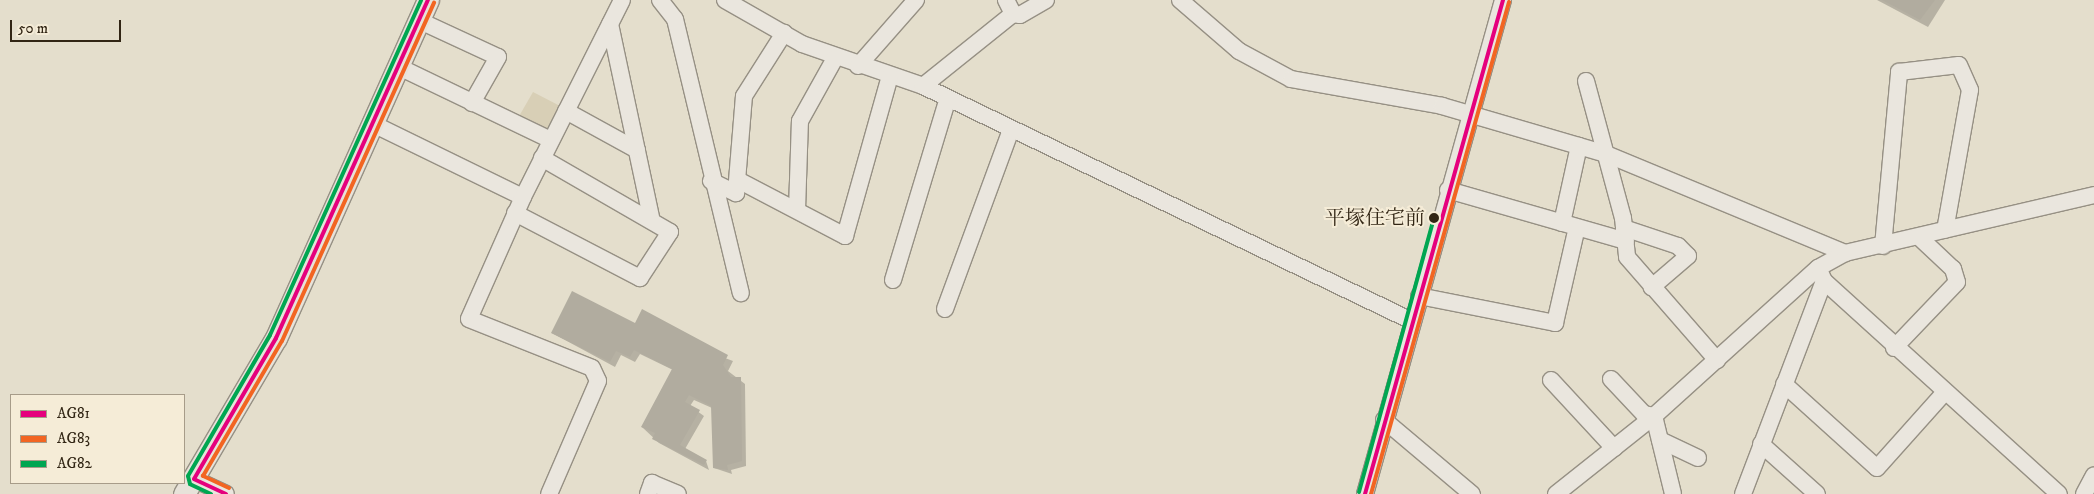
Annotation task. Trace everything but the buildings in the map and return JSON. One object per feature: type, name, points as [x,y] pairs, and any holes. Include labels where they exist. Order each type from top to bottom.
[{"type":"main road","points":[[189,487],[276,338],[371,123],[428,0]]},
{"type":"street","points":[[549,494],[598,381],[592,368],[469,319],[515,213],[622,0]]},
{"type":"street","points":[[660,0],[675,19],[711,181],[740,293]]},
{"type":"street","points":[[725,0],[784,33],[835,58],[923,86],[1011,130],[1412,321]]},
{"type":"street","points":[[858,66],[916,0]]},
{"type":"street","points":[[923,86],[1010,7],[1020,15],[1046,0]]},
{"type":"street","points":[[1180,0],[1239,51],[1291,79],[1442,106],[1606,154],[1845,253]]},
{"type":"street","points":[[1364,494],[1503,0]]},
{"type":"street","points":[[418,20],[498,56],[472,103]]},
{"type":"street","points":[[610,24],[652,221]]},
{"type":"street","points":[[711,181],[736,193],[744,96],[784,33]]},
{"type":"street","points":[[796,210],[800,121],[835,58]]},
{"type":"street","points":[[1883,246],[1899,72],[1959,65],[1970,90],[1945,230]]},
{"type":"street","points":[[397,66],[551,140]]},
{"type":"street","points":[[738,180],[844,236],[890,76]]},
{"type":"street","points":[[1586,81],[1625,234],[1627,257],[1717,360]]},
{"type":"street","points":[[892,280],[948,98]]},
{"type":"street","points":[[566,111],[637,150]]},
{"type":"street","points":[[371,123],[523,197]]},
{"type":"street","points":[[945,309],[1011,130]]},
{"type":"street","points":[[1419,296],[1555,323],[1579,146]]},
{"type":"street","points":[[515,213],[640,278],[670,232],[542,158]]},
{"type":"street","points":[[1448,190],[1569,225],[1625,234],[1678,246],[1688,256],[1652,287]]},
{"type":"street","points":[[1556,494],[1654,416],[1717,360],[1845,253],[1920,238],[1945,230],[2094,195]]},
{"type":"street","points":[[1894,348],[1957,282],[1953,269],[1920,238]]},
{"type":"street","points":[[1821,275],[1894,348],[2059,494]]},
{"type":"street","points":[[1743,494],[1784,384],[1821,275]]},
{"type":"street","points":[[1611,379],[1644,414],[1654,416]]},
{"type":"street","points":[[1551,380],[1614,448]]},
{"type":"street","points":[[1784,384],[1877,468],[1945,392]]},
{"type":"street","points":[[1654,416],[1670,493]]},
{"type":"street","points":[[1384,420],[1472,494]]},
{"type":"street","points":[[1660,440],[1698,458]]},
{"type":"street","points":[[1761,444],[1815,493]]},
{"type":"street","points":[[2084,494],[2094,475]]},
{"type":"street","points":[[648,494],[652,483],[678,494]]},
{"type":"street","points":[[189,487],[226,494]]},
{"type":"shaded area","points":[[533,92],[562,107],[550,131],[518,118]]},
{"type":"transit line","name":"AG82","points":[[211,494],[190,484],[188,476],[270,335],[421,0]]},
{"type":"transit line","name":"AG81","points":[[226,494],[194,479],[276,338],[428,0]]},
{"type":"transit line","name":"AG81","points":[[1365,494],[1503,0]]},
{"type":"transit line","name":"AG83","points":[[1371,494],[1509,2]]},
{"type":"transit line","name":"AG83","points":[[229,488],[203,476],[282,341],[434,3]]},
{"type":"transit line","name":"AG82","points":[[1359,492],[1434,218]]},
{"type":"place","name":"平塚住宅前","points":[[1434,218]]}]
